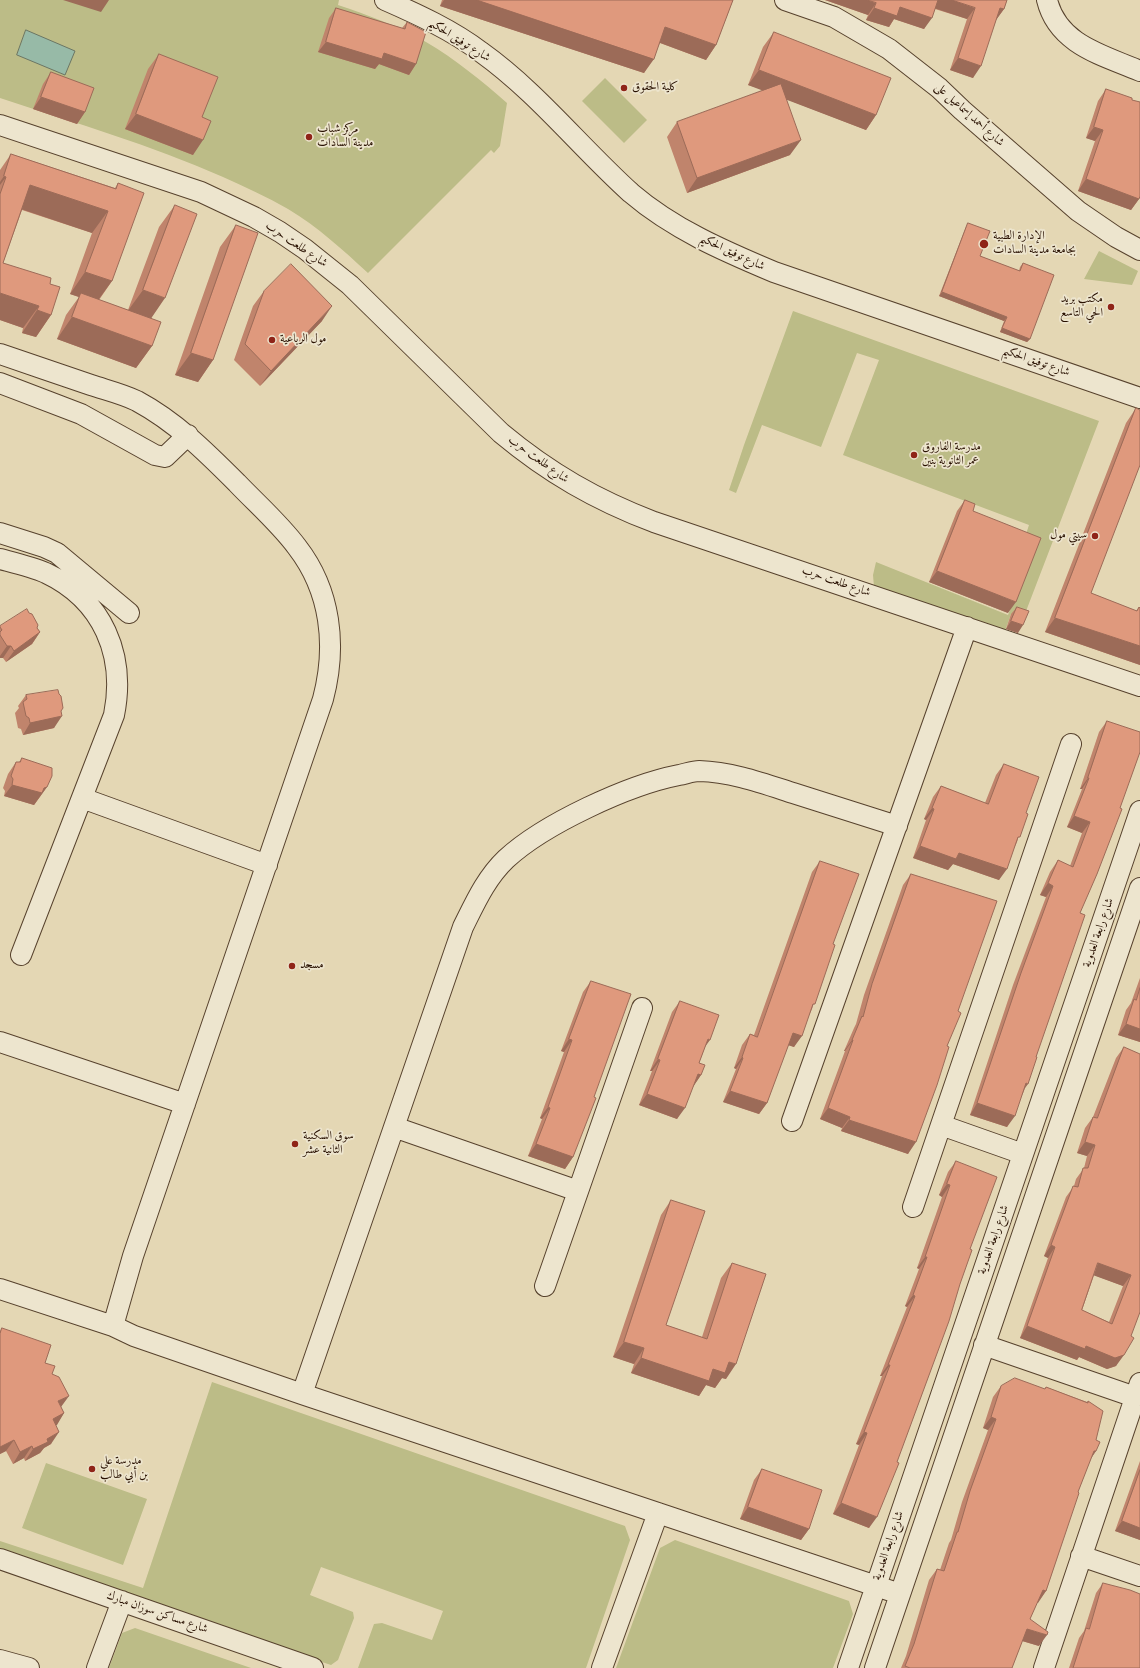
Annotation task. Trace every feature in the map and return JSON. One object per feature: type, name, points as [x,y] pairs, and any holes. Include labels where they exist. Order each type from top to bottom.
[{"type":"street","name":"شارع توفيق الحكيم","points":[[385,0],[414,13],[480,51],[533,96],[570,134],[632,193],[679,226],[718,248],[774,272],[1140,398]]},
{"type":"street","name":"شارع أحمد إسماعيل على","points":[[785,0],[834,16],[889,49],[939,88],[962,110],[1078,211],[1116,237],[1140,250]]},
{"type":"street","points":[[1047,0],[1058,26],[1074,42],[1084,48],[1140,71]]},
{"type":"street","name":"شارع طلعت حرب","points":[[0,125],[201,192],[254,217],[280,232],[322,262],[350,285],[501,433],[524,452],[568,482],[600,500],[654,522],[1140,686]]},
{"type":"street","points":[[0,354],[135,400],[171,422],[188,435],[297,547],[317,580],[328,614],[331,648],[328,682],[134,1256],[113,1326]]},
{"type":"street","points":[[0,383],[81,414],[155,455],[165,457],[188,435]]},
{"type":"street","points":[[0,532],[57,553],[129,613]]},
{"type":"street","points":[[46,573],[57,553]]},
{"type":"street","points":[[0,559],[46,573],[79,594],[93,610],[109,638],[117,668],[118,692],[114,715],[21,955]]},
{"type":"street","points":[[792,1121],[967,627]]},
{"type":"street","points":[[913,1207],[1071,744]]},
{"type":"street","points":[[302,1394],[463,927],[486,883],[506,860],[521,847],[588,808],[627,791],[664,778],[698,771],[741,777],[897,826]]},
{"type":"street","points":[[82,798],[266,865]]},
{"type":"street","name":"شارع رابعة العدوية","points":[[848,1668],[1140,811]]},
{"type":"street","name":"شارع رابعة العدوية","points":[[875,1668],[1140,888]]},
{"type":"street","points":[[545,1286],[642,1008]]},
{"type":"street","points":[[0,1042],[185,1104]]},
{"type":"street","points":[[941,1125],[1023,1154]]},
{"type":"street","points":[[394,1127],[578,1191]]},
{"type":"street","points":[[0,1289],[113,1326],[134,1336],[302,1394],[900,1594]]},
{"type":"street","points":[[984,1346],[1138,1390],[1044,1668]]},
{"type":"street","points":[[602,1668],[658,1513]]},
{"type":"street","points":[[1082,1556],[1140,1576]]},
{"type":"street","name":"شارع مساكن سوزان مبارك","points":[[0,1559],[313,1668]]},
{"type":"street","points":[[97,1668],[122,1601]]},
{"type":"street","points":[[0,1660],[29,1668]]},
{"type":"green space","name":"مركز شباب مدينة السادات","points":[[0,0],[339,0],[338,5],[394,26],[426,42],[468,71],[507,103],[500,146],[494,153],[491,150],[368,273],[340,247],[310,223],[288,209],[248,188],[196,165],[141,145],[0,98]]},
{"type":"green space","points":[[605,78],[647,120],[624,143],[582,101]]},
{"type":"green space","points":[[1099,251],[1138,271],[1132,285],[1084,279]]},
{"type":"green space","points":[[793,311],[1099,421],[1023,619],[1011,614],[1005,631],[874,587],[873,575],[876,562],[1008,615],[1037,541],[1025,537],[1029,525],[843,455],[879,360],[857,353],[821,447],[762,425],[736,493],[729,490]]},
{"type":"green space","points":[[212,1382],[625,1526],[630,1540],[586,1668],[358,1668],[374,1624],[382,1623],[432,1640],[443,1611],[321,1567],[310,1595],[353,1612],[354,1618],[338,1660],[331,1665],[0,1555],[0,1541],[143,1588]]},
{"type":"green space","points":[[46,1463],[147,1499],[123,1565],[22,1528]]},
{"type":"green space","points":[[675,1540],[849,1601],[853,1614],[833,1668],[616,1668],[660,1548]]},
{"type":"green space","points":[[135,1628],[251,1668],[109,1668],[122,1633]]},
{"type":"shaded area","points":[[26,30],[75,51],[65,75],[17,55]]},
{"type":"building","points":[[477,0],[733,0],[716,45],[665,27],[654,59]]},
{"type":"building","points":[[867,0],[938,0],[932,18],[900,7],[897,16],[874,8],[876,3]]},
{"type":"building","points":[[952,0],[1007,0],[1004,9],[1000,8],[981,66],[958,58],[975,8]]},
{"type":"building","points":[[336,8],[405,29],[407,22],[426,32],[416,64],[384,53],[382,59],[326,42]]},
{"type":"building","points":[[774,32],[891,78],[876,115],[759,70]]},
{"type":"building","points":[[159,54],[218,77],[202,117],[211,121],[203,140],[136,114]]},
{"type":"building","points":[[51,72],[94,88],[85,112],[41,97]]},
{"type":"building","points":[[781,84],[801,140],[697,178],[677,122]]},
{"type":"building","points":[[1106,89],[1140,102],[1139,199],[1086,179],[1103,130],[1094,127]]},
{"type":"building","points":[[11,154],[116,189],[118,183],[144,193],[112,281],[85,272],[108,211],[30,185],[3,263],[51,278],[50,284],[60,287],[51,315],[37,310],[39,306],[0,293],[0,194],[6,177],[4,176]]},
{"type":"building","points":[[175,205],[197,214],[165,298],[143,290]]},
{"type":"building","points":[[968,223],[990,231],[980,256],[1020,271],[1023,263],[1054,275],[1030,339],[1002,328],[1007,317],[942,292]]},
{"type":"building","points":[[236,225],[258,233],[213,360],[191,353]]},
{"type":"building","name":"مول الرباعية","points":[[291,264],[332,306],[271,371],[245,344],[264,291]]},
{"type":"building","points":[[81,293],[161,322],[152,346],[72,317]]},
{"type":"building","name":"سيتي مول","points":[[1136,408],[1140,410],[1140,465],[1091,593],[1137,611],[1139,607],[1140,608],[1140,646],[1055,618]]},
{"type":"building","points":[[965,500],[975,504],[973,511],[1041,538],[1016,602],[937,571]]},
{"type":"building","points":[[1017,607],[1029,611],[1023,625],[1011,621]]},
{"type":"building","points":[[27,609],[29,613],[32,614],[40,632],[14,651],[11,646],[7,646],[0,635],[2,630],[0,626]]},
{"type":"building","points":[[58,690],[61,696],[63,708],[61,711],[62,716],[30,723],[29,718],[26,716],[23,702],[27,699],[26,695]]},
{"type":"building","points":[[1107,721],[1140,732],[1140,752],[1120,808],[1122,809],[1080,913],[1085,915],[1028,1084],[1026,1083],[1015,1116],[977,1103],[1021,973],[1053,886],[1048,883],[1058,860],[1073,867],[1090,822],[1074,816],[1089,778]]},
{"type":"building","points":[[22,758],[52,768],[52,776],[47,787],[44,788],[42,793],[12,785],[13,779],[11,776],[16,762],[20,762]]},
{"type":"building","points":[[1004,764],[1039,777],[1026,813],[1028,814],[1020,837],[1018,837],[1007,869],[959,853],[956,859],[920,846],[934,809],[932,808],[941,786],[988,804]]},
{"type":"building","points":[[820,861],[859,874],[833,944],[835,945],[815,1004],[813,1004],[802,1036],[793,1033],[767,1103],[730,1091],[743,1058],[742,1057],[750,1034],[757,1037]]},
{"type":"building","points":[[911,874],[997,901],[958,1011],[961,1013],[947,1046],[949,1047],[937,1085],[916,1142],[849,1120],[850,1117],[828,1108],[852,1040],[862,1016],[863,1017],[872,984]]},
{"type":"building","points":[[591,981],[631,994],[594,1097],[596,1098],[573,1157],[536,1144],[550,1108],[548,1107],[572,1040],[569,1039]]},
{"type":"building","points":[[1140,988],[1140,1029],[1126,1024],[1134,999],[1136,1000]]},
{"type":"building","points":[[680,1001],[719,1015],[710,1040],[708,1039],[699,1063],[705,1065],[701,1075],[698,1074],[685,1108],[647,1094],[660,1060],[658,1059]]},
{"type":"building","points":[[1124,1047],[1140,1054],[1140,1312],[1131,1336],[1134,1338],[1124,1355],[1115,1358],[1086,1346],[1085,1349],[1027,1326],[1055,1247],[1051,1245],[1073,1186],[1078,1187],[1083,1168],[1088,1168],[1095,1145],[1085,1142],[1093,1117],[1097,1118]],"holes":[[[1098,1263],[1131,1275],[1112,1324],[1082,1310]]]},
{"type":"building","points":[[956,1161],[997,1177],[970,1249],[972,1250],[949,1321],[897,1462],[899,1463],[877,1517],[841,1503],[867,1433],[864,1432],[915,1296],[913,1295],[927,1257],[925,1257],[950,1185],[947,1184]]},
{"type":"building","points":[[671,1200],[705,1211],[666,1325],[707,1339],[732,1263],[766,1274],[736,1364],[729,1362],[725,1373],[713,1369],[709,1381],[641,1358],[644,1348],[624,1342]]},
{"type":"building","points":[[2,1328],[51,1345],[45,1363],[55,1366],[52,1374],[59,1377],[69,1396],[58,1401],[64,1413],[53,1419],[59,1432],[47,1439],[48,1442],[33,1449],[32,1446],[20,1452],[14,1440],[0,1447],[0,1334]]},
{"type":"building","points":[[1015,1378],[1045,1389],[1046,1387],[1088,1403],[1088,1401],[1103,1411],[1096,1440],[1100,1442],[1096,1451],[1094,1451],[1078,1492],[1079,1493],[1046,1591],[1043,1590],[1030,1619],[1048,1632],[1047,1635],[1027,1629],[1012,1668],[910,1668],[905,1666],[914,1644],[937,1569],[944,1571],[958,1532],[970,1491],[996,1419],[991,1417],[1001,1386]]},
{"type":"building","points":[[762,1469],[822,1490],[809,1529],[748,1507]]},
{"type":"building","points":[[1140,1470],[1140,1528],[1122,1521]]},
{"type":"building","points":[[1103,1583],[1140,1594],[1140,1668],[1073,1668],[1086,1628],[1089,1629]]},
{"type":"place","name":"كلية الحقوق","points":[[624,88]]},
{"type":"place","name":"مركز شباب مدينة السادات","points":[[309,137]]},
{"type":"place","name":"الإدارة الطبية بجامعة مدينة السادات","points":[[984,244]]},
{"type":"place","name":"مكتب بريد الحي التاسع","points":[[1111,307]]},
{"type":"place","name":"مول الرباعية","points":[[272,340]]},
{"type":"place","name":"مدرسة الفاروق عمر الثانوية بنين","points":[[914,455]]},
{"type":"place","name":"سيتي مول","points":[[1095,536]]},
{"type":"place","name":"مسجد","points":[[292,966]]},
{"type":"place","name":"سوق السكنية الثانية عشر","points":[[295,1144]]},
{"type":"place","name":"مدرسة علي بن أبي طالب","points":[[92,1469]]}]
